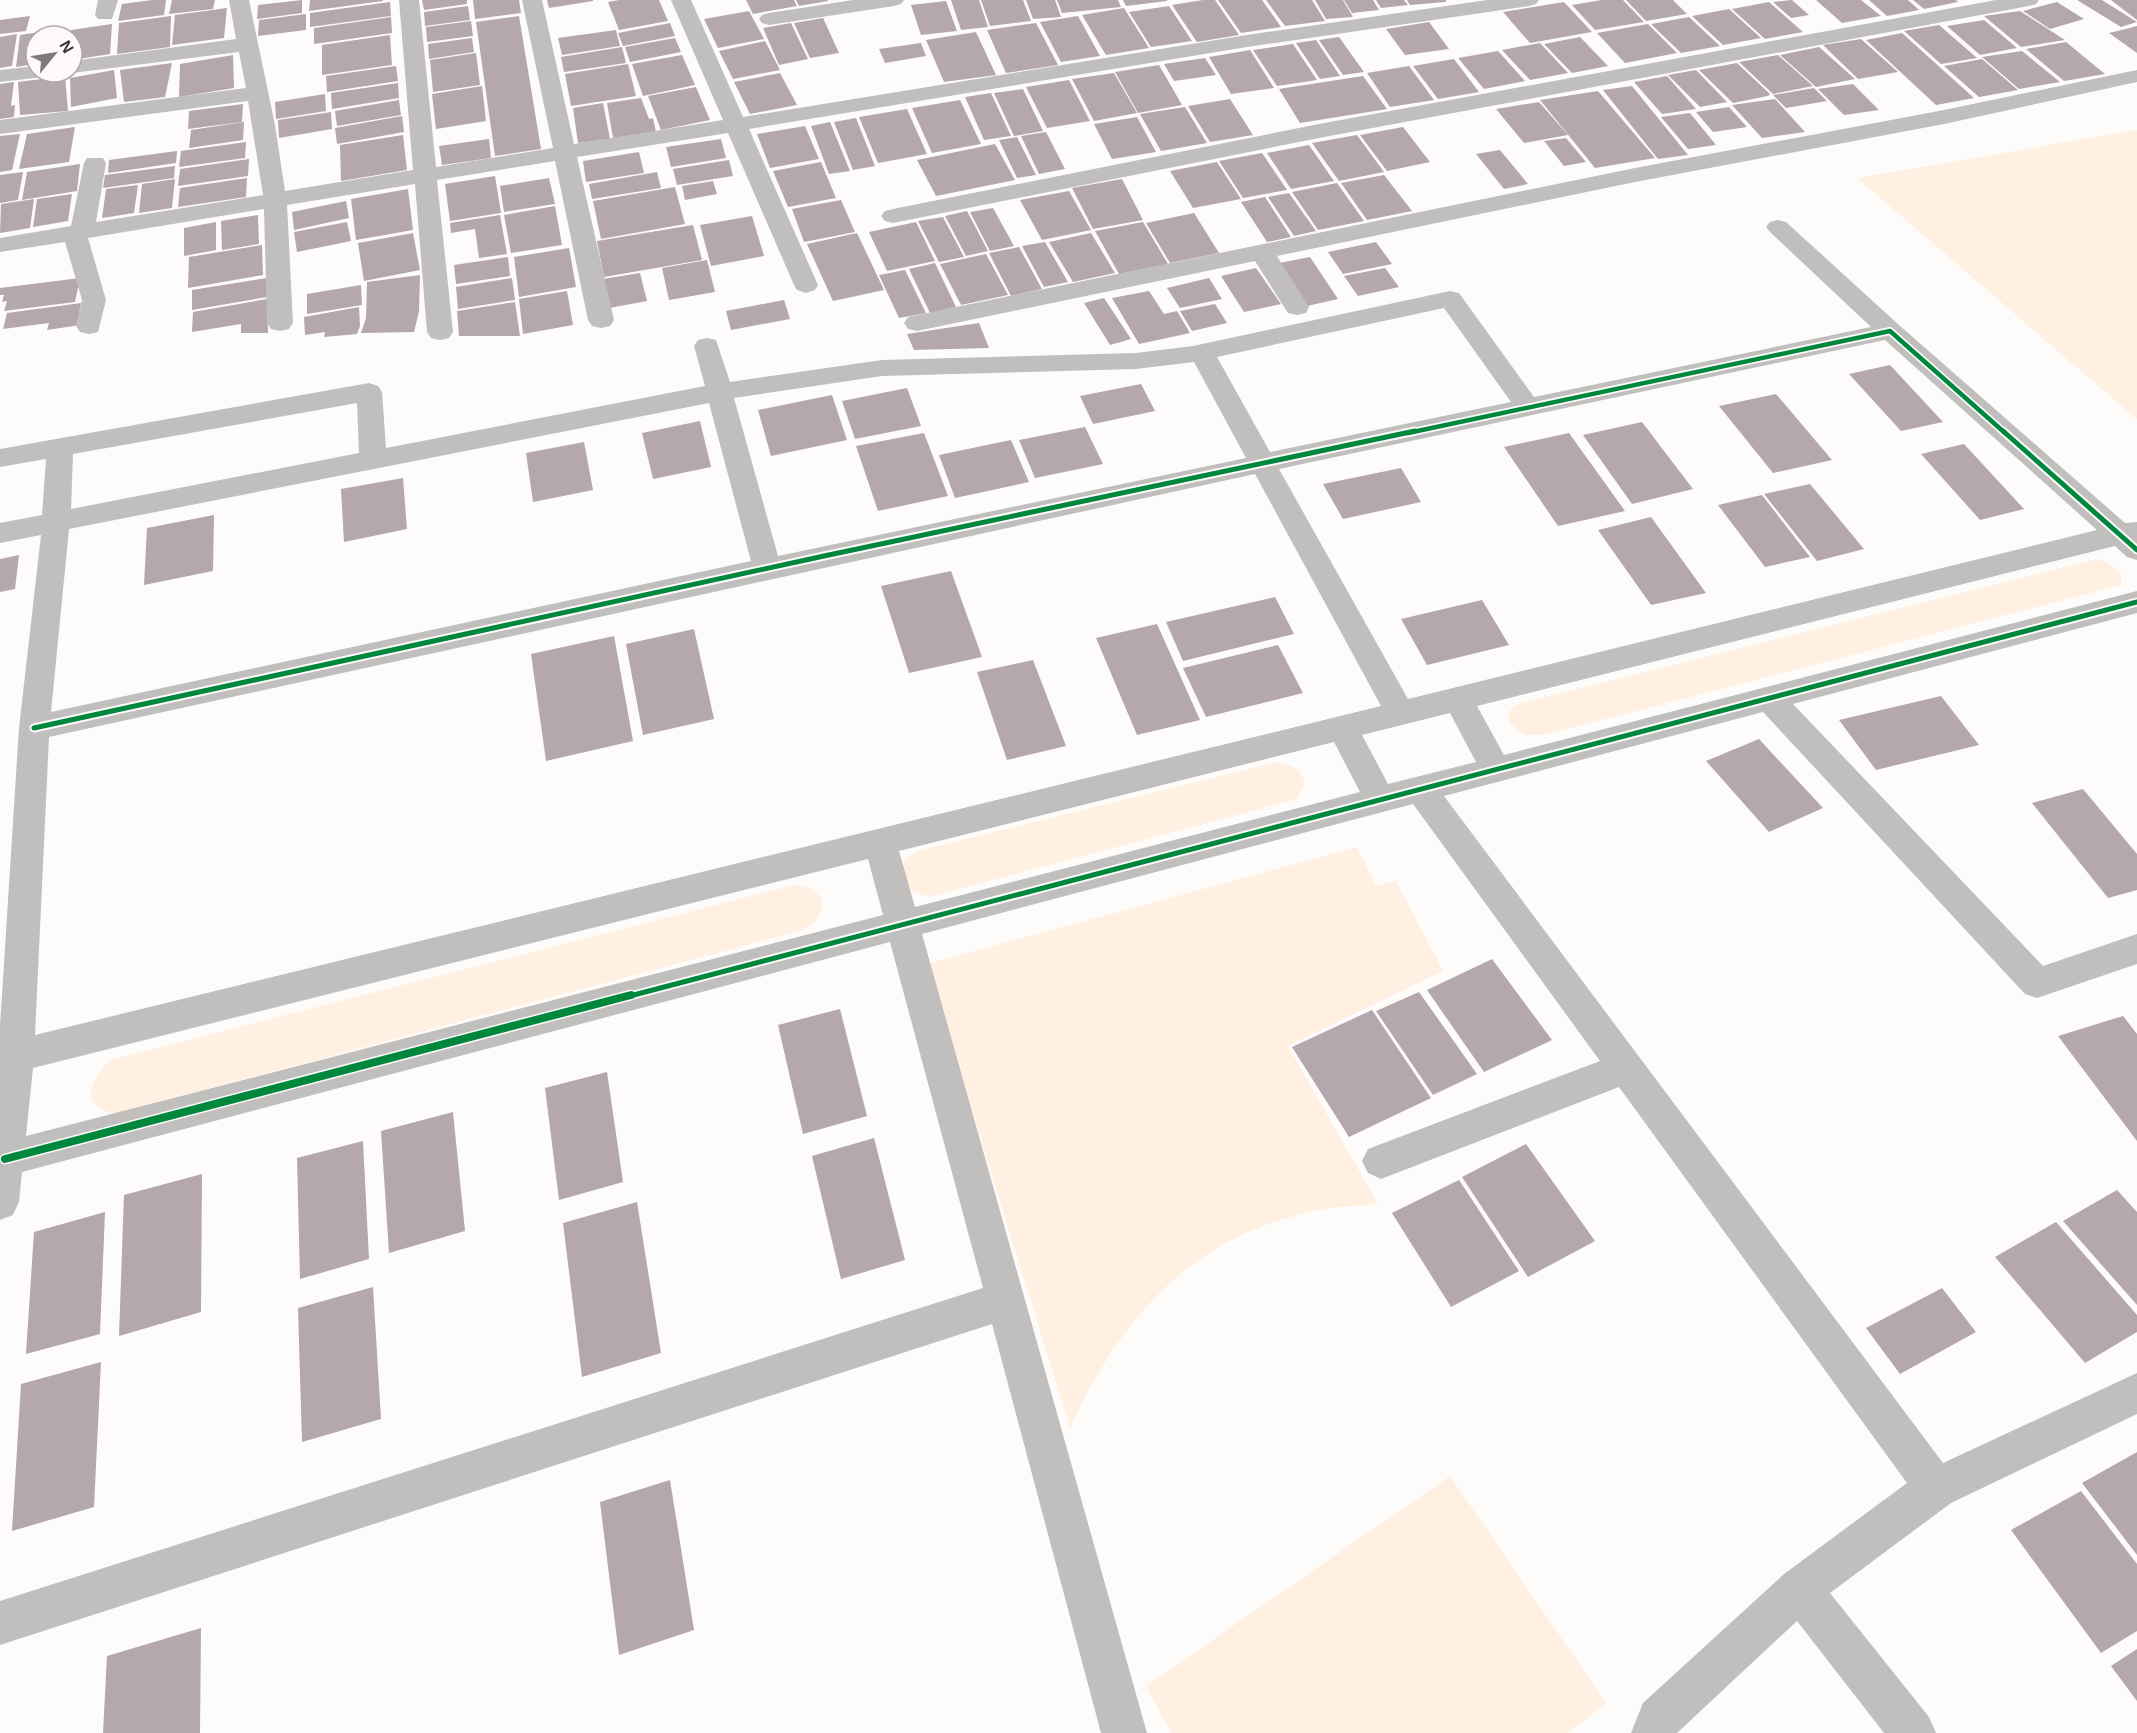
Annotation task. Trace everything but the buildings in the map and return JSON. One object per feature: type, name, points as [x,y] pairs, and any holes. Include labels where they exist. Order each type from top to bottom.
[{"type":"street","points":[[239,0],[258,93],[275,200],[280,323]]},
{"type":"street","points":[[409,0],[440,332]]},
{"type":"street","points":[[532,0],[601,320]]},
{"type":"street","points":[[681,0],[806,285]]},
{"type":"street","points":[[769,20],[894,0]]},
{"type":"street","points":[[0,245],[1247,41],[1528,0]]},
{"type":"street","points":[[893,216],[1319,131],[2029,0]]},
{"type":"street","points":[[84,65],[248,44]]},
{"type":"street","points":[[0,76],[24,73]]},
{"type":"street","points":[[917,323],[1263,254],[1635,175],[1944,117],[2137,76]]},
{"type":"street","points":[[0,126],[258,93]]},
{"type":"street","points":[[89,326],[94,300],[79,233],[95,163]]},
{"type":"street","points":[[1778,227],[1890,331],[2131,539]]},
{"type":"street","points":[[1263,254],[1297,307]]},
{"type":"street","points":[[0,533],[719,392],[882,368],[1136,361],[1202,352],[1450,299],[1527,406]]},
{"type":"street","points":[[34,728],[1262,462],[1890,331]]},
{"type":"street","points":[[708,346],[767,569]]},
{"type":"street","points":[[1202,352],[1400,713]]},
{"type":"street","points":[[0,458],[369,392],[373,459]]},
{"type":"street","points":[[0,1202],[16,1056],[34,728],[56,522],[60,447]]},
{"type":"street","points":[[16,1056],[1400,713],[2131,539]]},
{"type":"street","points":[[5,1159],[2137,602]]},
{"type":"street","points":[[1769,698],[2037,982],[2137,949]]},
{"type":"street","points":[[1458,699],[1496,770]]},
{"type":"street","points":[[1342,728],[1380,800]]},
{"type":"street","points":[[1420,789],[1936,1488]]},
{"type":"street","points":[[880,842],[1124,1733]]},
{"type":"street","points":[[1381,1161],[1626,1068]]},
{"type":"street","points":[[0,1623],[1006,1300]]},
{"type":"street","points":[[1654,1733],[1659,1719],[1799,1588],[1936,1488],[2137,1393]]},
{"type":"street","points":[[1799,1588],[1912,1733]]},
{"type":"shaded area","points":[[2137,130],[2137,419],[1857,178]]},
{"type":"shaded area","points":[[2097,559],[2107,562],[2121,573],[2121,585],[1544,735],[1524,735],[1510,723],[1508,714],[1513,707],[1521,703]]},
{"type":"shaded area","points":[[1273,763],[1289,765],[1301,774],[1305,784],[1297,799],[929,897],[908,890],[901,870],[906,859],[917,851]]},
{"type":"shaded area","points":[[1357,847],[1376,886],[1396,881],[1443,971],[1288,1046],[1378,1204],[1323,1209],[1278,1221],[1237,1238],[1200,1259],[1168,1285],[1139,1315],[1113,1349],[1070,1428],[927,964]]},
{"type":"shaded area","points":[[794,885],[813,891],[822,902],[822,909],[818,916],[803,930],[113,1114],[95,1104],[92,1097],[93,1083],[110,1060]]},
{"type":"shaded area","points":[[1450,1476],[1606,1703],[1568,1733],[1171,1733],[1146,1686]]},
{"type":"cycle path","points":[[34,728],[824,556],[1890,331],[2137,550]]},
{"type":"cycle path","points":[[5,1159],[2137,602]]}]
